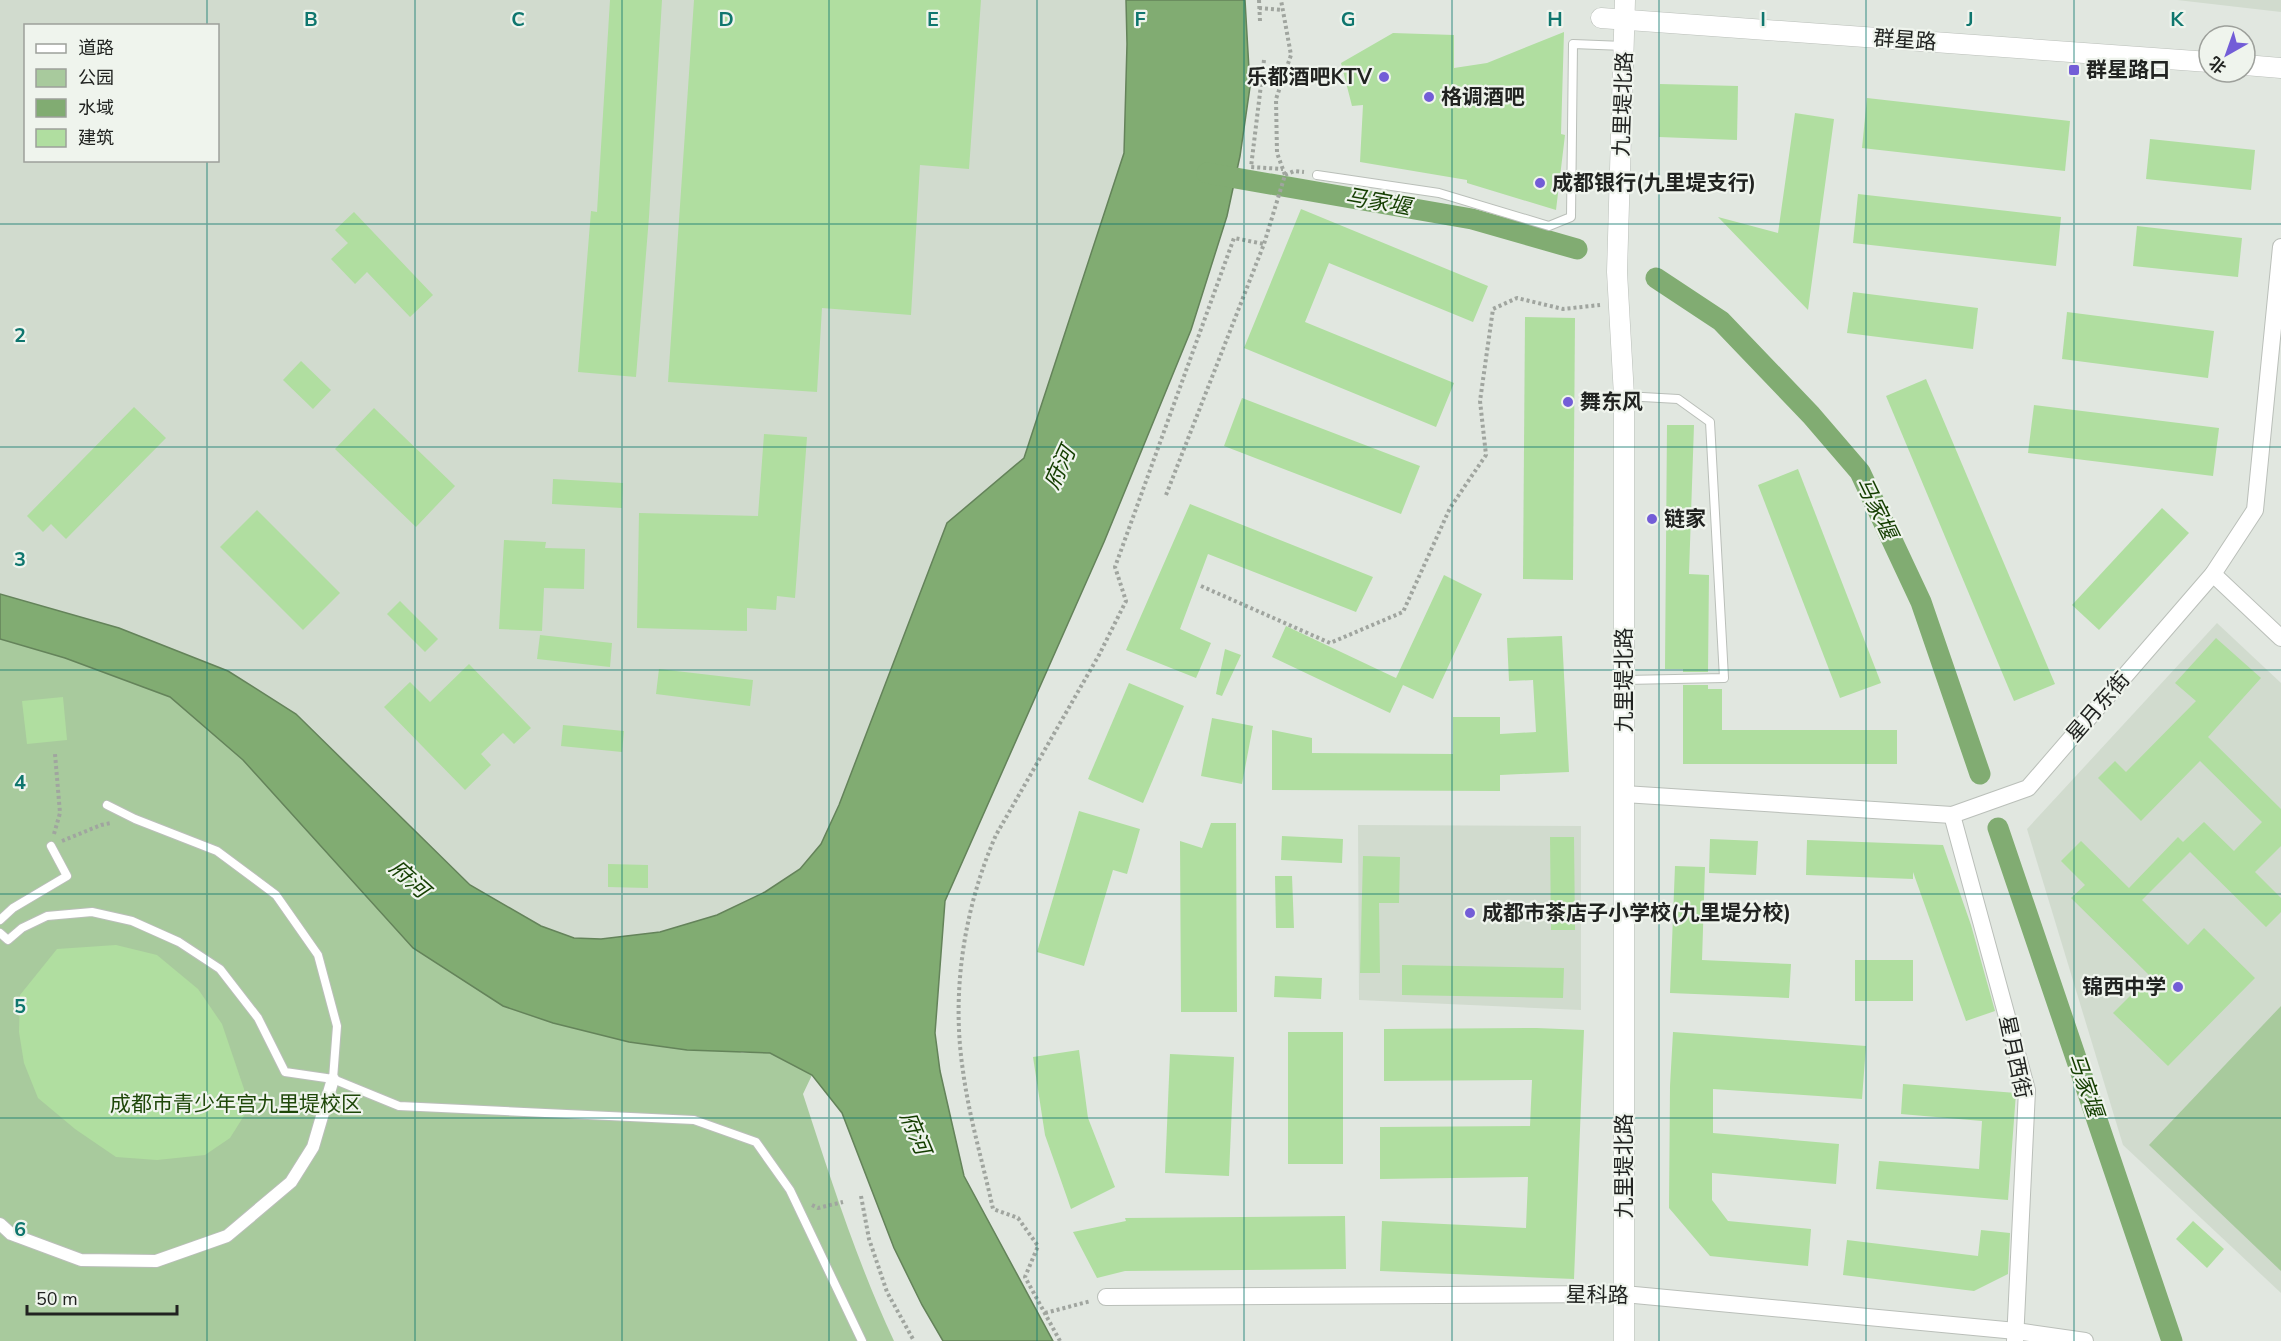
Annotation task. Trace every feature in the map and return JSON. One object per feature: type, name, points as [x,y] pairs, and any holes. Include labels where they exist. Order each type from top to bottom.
[{"type":"street","name":"群星路","points":[[1601,18],[1625,10],[2197,61]]},
{"type":"street","name":"九里堤北路","points":[[1624,1341],[1624,396],[1617,239],[1625,10]]},
{"type":"street","points":[[2257,66],[2281,68]]},
{"type":"street","name":"星月东街","points":[[1624,794],[1952,815],[2028,788],[2213,574],[2255,510],[2281,247]]},
{"type":"street","points":[[2213,574],[2281,638]]},
{"type":"street","name":"星月西街","points":[[1952,815],[2027,1090],[2015,1336]]},
{"type":"street","points":[[0,1224],[11,1234],[81,1260],[156,1261],[227,1236],[291,1182],[313,1147],[333,1079]]},
{"type":"street","name":"星科路","points":[[1106,1297],[1624,1294],[2015,1336],[2085,1341]]},
{"type":"lane","points":[[1317,175],[1439,193],[1549,225],[1571,217],[1573,44],[1625,46]]},
{"type":"lane","points":[[1624,396],[1678,399],[1710,422],[1724,678],[1624,680]]},
{"type":"lane","points":[[107,805],[135,819],[217,851],[276,895],[318,955],[337,1026],[333,1079]]},
{"type":"lane","points":[[0,921],[13,908],[67,876],[51,846]]},
{"type":"lane","points":[[0,933],[8,940],[22,928],[46,916],[92,912],[132,921],[179,942],[220,969],[258,1018],[285,1072],[333,1079],[399,1106],[694,1120],[756,1142],[790,1190],[862,1341]]},
{"type":"path","points":[[1259,0],[1260,21]]},
{"type":"path","points":[[1166,495],[1264,244],[1285,175],[1277,153],[1276,99],[1291,55],[1281,0]]},
{"type":"path","points":[[1259,8],[1283,10]]},
{"type":"path","points":[[1264,60],[1251,167],[1283,169]]},
{"type":"path","points":[[1285,175],[1294,171],[1317,175]]},
{"type":"path","points":[[1060,1341],[1025,1277],[1038,1246],[1018,1218],[993,1209],[975,1136],[963,1072],[958,1024],[963,947],[971,901],[996,835],[1099,655],[1126,601],[1115,567],[1234,238],[1264,244]]},
{"type":"path","points":[[1202,586],[1330,643],[1403,612],[1450,508],[1486,455],[1480,401],[1493,309],[1517,298],[1563,309],[1619,302]]},
{"type":"path","points":[[51,846],[60,813],[55,754]]},
{"type":"path","points":[[51,846],[101,825]]},
{"type":"path","points":[[790,1190],[818,1208],[843,1202]]},
{"type":"path","points":[[861,1196],[869,1239],[883,1281],[914,1341]]},
{"type":"path","points":[[1045,1312],[1106,1297]]},
{"type":"shaded area","points":[[0,0],[1126,0],[1124,153],[1024,458],[947,524],[839,805],[821,844],[800,869],[765,892],[717,915],[660,932],[601,939],[574,938],[541,926],[470,885],[296,714],[228,671],[119,628],[0,594]]},
{"type":"shaded area","points":[[2177,0],[2281,0],[2281,12]]},
{"type":"shaded area","name":"锦西中学","points":[[2217,623],[2281,683],[2281,1293],[2123,1145],[2027,829]]},
{"type":"shaded area","name":"成都市茶店子小学校(九里堤分校)","points":[[1358,825],[1581,826],[1581,1010],[1359,1000]]},
{"type":"green space","name":"成都市青少年宫九里堤校区","points":[[0,639],[65,658],[170,697],[243,760],[329,855],[742,1053],[770,1053],[812,1075],[803,1094],[856,1250],[894,1341],[0,1341]]},
{"type":"green space","points":[[2281,1006],[2281,1271],[2149,1145]]},
{"type":"water","name":"府河","points":[[1126,0],[1245,0],[1250,87],[1240,156],[1227,216],[1191,330],[1104,542],[945,901],[935,1033],[940,1071],[964,1176],[1053,1341],[943,1341],[894,1248],[842,1113],[812,1075],[770,1053],[687,1050],[629,1042],[553,1023],[503,1006],[413,948],[243,760],[170,697],[65,658],[0,639],[0,594],[119,628],[228,671],[296,714],[470,885],[541,926],[574,938],[601,939],[660,932],[717,915],[765,892],[800,869],[821,844],[839,805],[947,523],[1024,458],[1124,153]]},
{"type":"building","points":[[610,0],[662,0],[649,217],[636,377],[578,372],[591,211],[597,212]]},
{"type":"building","points":[[694,0],[981,0],[969,169],[920,165],[911,315],[822,308],[817,392],[668,382]]},
{"type":"building","points":[[1564,32],[1561,134],[1565,135],[1556,210],[1467,183],[1467,180],[1360,162],[1363,105],[1352,106],[1341,63],[1393,33],[1454,35],[1454,68],[1487,63]]},
{"type":"building","points":[[1660,84],[1738,86],[1737,140],[1659,137]]},
{"type":"building","points":[[1867,98],[2070,121],[2065,171],[1862,148]]},
{"type":"building","points":[[1795,113],[1834,119],[1808,310],[1718,217],[1778,233]]},
{"type":"building","points":[[2150,139],[2255,150],[2251,190],[2146,179]]},
{"type":"building","points":[[1858,194],[2061,217],[2056,266],[1853,243]]},
{"type":"building","points":[[1301,209],[1488,286],[1473,322],[1329,263],[1305,322],[1454,383],[1436,427],[1244,348]]},
{"type":"building","points":[[354,212],[433,295],[410,317],[367,272],[355,284],[331,259],[348,243],[335,230]]},
{"type":"building","points":[[2137,226],[2242,238],[2238,277],[2133,266]]},
{"type":"building","points":[[1853,292],[1978,308],[1973,349],[1847,333]]},
{"type":"building","points":[[2067,312],[2214,331],[2208,378],[2062,359]]},
{"type":"building","points":[[1525,317],[1575,318],[1573,580],[1523,579]]},
{"type":"building","points":[[301,361],[331,390],[313,409],[283,380]]},
{"type":"building","points":[[1926,379],[2055,684],[2014,701],[1886,396]]},
{"type":"building","points":[[1242,398],[1420,466],[1401,514],[1224,446]]},
{"type":"building","points":[[2034,405],[2219,428],[2213,476],[2028,453]]},
{"type":"building","points":[[134,407],[166,438],[66,539],[51,524],[43,532],[27,516]]},
{"type":"building","points":[[374,408],[455,486],[416,527],[335,449]]},
{"type":"building","points":[[1667,425],[1694,425],[1689,574],[1709,575],[1708,672],[1665,669]]},
{"type":"building","points":[[764,434],[807,437],[795,598],[777,596],[776,610],[747,608],[747,631],[637,628],[639,513],[758,516]]},
{"type":"building","points":[[1798,469],[1881,683],[1840,698],[1758,485]]},
{"type":"building","points":[[553,479],[623,483],[622,508],[552,504]]},
{"type":"building","points":[[1190,504],[1373,577],[1356,612],[1208,554],[1180,629],[1211,643],[1196,678],[1126,650]]},
{"type":"building","points":[[2162,508],[2189,533],[2099,630],[2072,605]]},
{"type":"building","points":[[257,510],[340,593],[303,630],[220,547]]},
{"type":"building","points":[[504,540],[546,542],[545,548],[585,549],[584,589],[544,588],[542,631],[499,629]]},
{"type":"building","points":[[1444,575],[1482,594],[1433,699],[1403,685],[1390,713],[1272,657],[1286,626],[1396,678]]},
{"type":"building","points":[[400,601],[438,639],[425,652],[387,614]]},
{"type":"building","points":[[540,635],[612,643],[610,667],[537,659]]},
{"type":"building","points":[[1562,636],[1569,772],[1500,775],[1500,791],[1272,790],[1272,730],[1312,738],[1312,753],[1453,754],[1453,717],[1500,717],[1500,734],[1536,732],[1533,680],[1509,681],[1507,638]]},
{"type":"building","points":[[2216,638],[2261,678],[2208,737],[2281,809],[2281,846],[2255,872],[2281,898],[2281,912],[2266,927],[2190,852],[2142,900],[2188,945],[2204,928],[2255,978],[2168,1066],[2113,1013],[2150,976],[2071,898],[2085,885],[2061,861],[2081,841],[2129,888],[2178,837],[2183,842],[2204,822],[2234,851],[2262,822],[2200,761],[2141,821],[2098,778],[2115,761],[2126,772],[2196,701],[2175,683]]},
{"type":"building","points":[[1225,649],[1241,655],[1222,696],[1216,694]]},
{"type":"building","points":[[469,664],[531,728],[514,744],[503,733],[481,754],[491,765],[465,790],[384,707],[410,682],[430,702]]},
{"type":"building","points":[[659,669],[753,680],[750,706],[656,694]]},
{"type":"building","points":[[1129,683],[1184,706],[1143,803],[1088,779]]},
{"type":"building","points":[[1683,685],[1708,685],[1708,689],[1722,689],[1722,730],[1897,730],[1897,764],[1683,764]]},
{"type":"building","points":[[63,697],[67,740],[27,744],[22,701]]},
{"type":"building","points":[[1212,718],[1253,726],[1242,784],[1201,776]]},
{"type":"building","points":[[563,725],[624,731],[622,752],[561,746]]},
{"type":"building","points":[[1079,811],[1140,829],[1127,874],[1113,870],[1084,966],[1037,952]]},
{"type":"building","points":[[1211,823],[1236,823],[1237,1012],[1181,1012],[1180,841],[1202,848]]},
{"type":"building","points":[[1282,836],[1343,839],[1342,863],[1281,860]]},
{"type":"building","points":[[1550,837],[1574,837],[1575,930],[1551,930]]},
{"type":"building","points":[[1710,839],[1758,841],[1756,875],[1709,873]]},
{"type":"building","points":[[1807,840],[1943,845],[1971,925],[1995,1011],[1966,1021],[1913,872],[1913,879],[1806,875]]},
{"type":"building","points":[[1363,856],[1400,857],[1399,903],[1379,903],[1380,973],[1360,973]]},
{"type":"building","points":[[608,864],[648,865],[648,888],[608,887]]},
{"type":"building","points":[[1675,866],[1705,867],[1702,960],[1791,964],[1789,998],[1670,993]]},
{"type":"building","points":[[1275,876],[1292,876],[1294,928],[1276,928]]},
{"type":"building","points":[[116,945],[157,955],[198,989],[222,1024],[244,1089],[247,1111],[230,1138],[205,1155],[157,1160],[116,1157],[75,1129],[38,1098],[24,1063],[19,1032],[20,995],[57,949]]},
{"type":"building","points":[[1855,960],[1913,960],[1913,1001],[1855,1001]]},
{"type":"building","points":[[1402,965],[1564,968],[1563,998],[1402,995]]},
{"type":"building","points":[[1275,976],[1322,978],[1321,999],[1274,997]]},
{"type":"building","points":[[1384,1029],[1584,1030],[1574,1279],[1380,1271],[1382,1221],[1526,1228],[1528,1177],[1380,1179],[1380,1127],[1530,1126],[1532,1080],[1384,1081]]},
{"type":"building","points":[[1288,1032],[1343,1032],[1343,1164],[1288,1164]]},
{"type":"building","points":[[1673,1032],[1866,1046],[1862,1099],[1713,1089],[1713,1133],[1839,1144],[1836,1184],[1712,1173],[1712,1200],[1728,1221],[1811,1229],[1808,1266],[1710,1256],[1669,1208]]},
{"type":"building","points":[[1079,1050],[1088,1118],[1115,1187],[1071,1209],[1045,1135],[1033,1057]]},
{"type":"building","points":[[1170,1054],[1234,1057],[1229,1176],[1165,1173]]},
{"type":"building","points":[[1903,1084],[2016,1093],[2008,1200],[1876,1189],[1879,1161],[1979,1169],[1982,1121],[1901,1114]]},
{"type":"building","points":[[1345,1216],[1346,1269],[1125,1271],[1097,1278],[1073,1232],[1126,1221],[1125,1218]]},
{"type":"building","points":[[2193,1221],[2224,1249],[2207,1268],[2176,1239]]},
{"type":"building","points":[[1981,1230],[2010,1233],[2008,1274],[1974,1291],[1843,1275],[1847,1240],[1978,1256]]},
{"type":"waterway","name":"马家堰","points":[[1207,173],[1472,219],[1577,249]]},
{"type":"waterway","name":"马家堰","points":[[1656,278],[1721,321],[1811,415],[1860,472],[1921,602],[1980,774]]},
{"type":"waterway","name":"马家堰","points":[[1998,828],[2172,1341]]},
{"type":"place","name":"群星路口","points":[[2074,70]]},
{"type":"place","name":"乐都酒吧KTV","points":[[1384,77]]},
{"type":"place","name":"格调酒吧","points":[[1429,97]]},
{"type":"place","name":"成都银行(九里堤支行)","points":[[1540,183]]},
{"type":"place","name":"舞东风","points":[[1568,402]]},
{"type":"place","name":"链家","points":[[1652,519]]},
{"type":"place","name":"成都市茶店子小学校(九里堤分校)","points":[[1470,913]]},
{"type":"place","name":"锦西中学","points":[[2178,987]]}]
